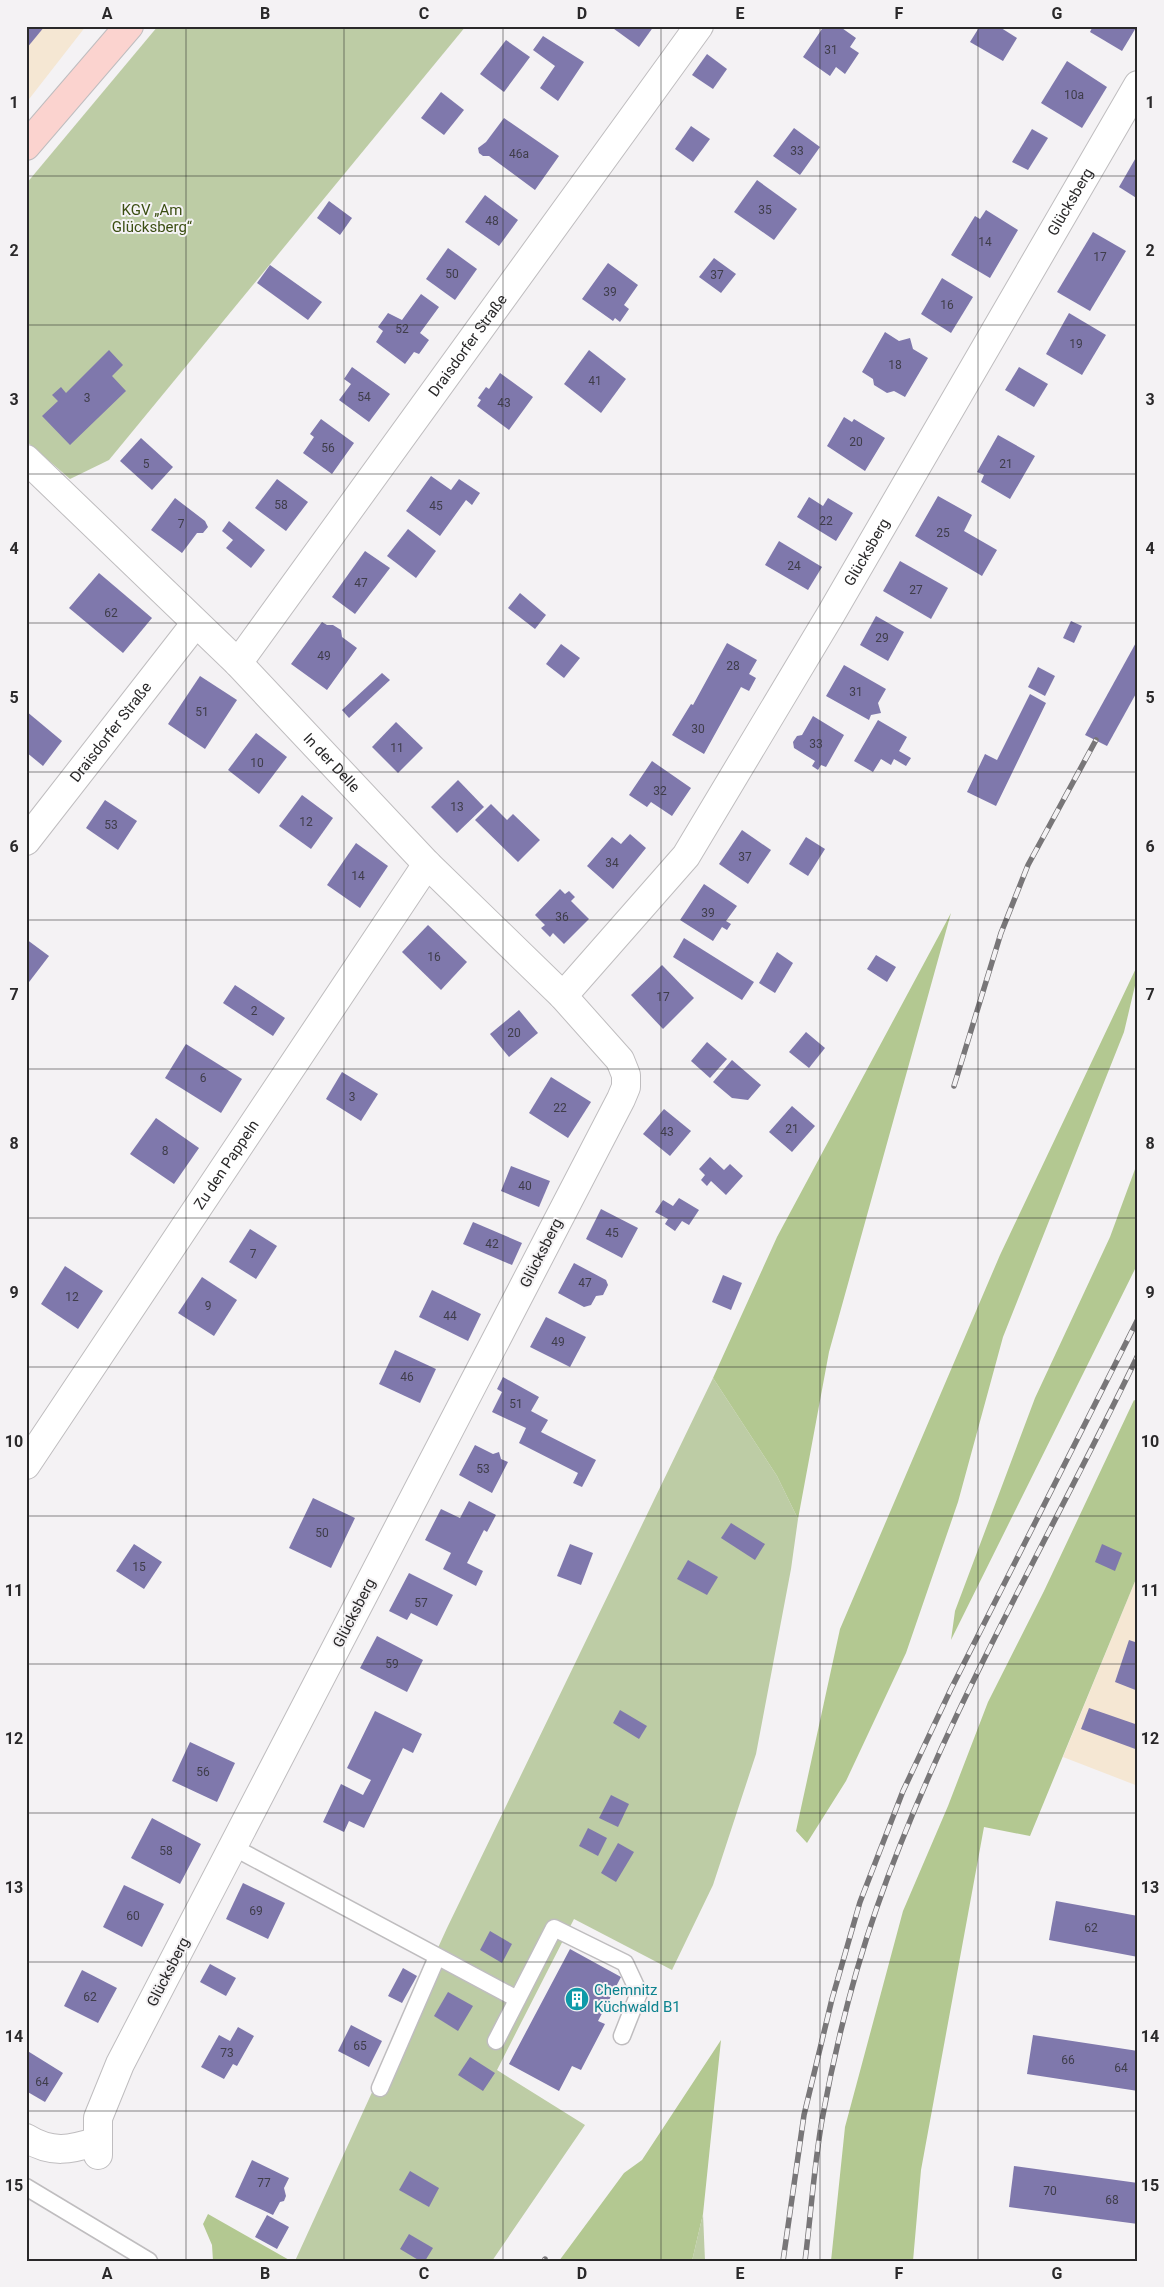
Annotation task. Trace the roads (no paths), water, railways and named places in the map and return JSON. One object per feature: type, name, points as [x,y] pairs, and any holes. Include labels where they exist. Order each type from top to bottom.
[{"type":"main road","points":[[26,146],[129,26]]},
{"type":"street","name":"Draisdorfer Straße","points":[[238,663],[699,26]]},
{"type":"street","name":"Glücksberg","points":[[563,996],[686,856],[831,614],[1138,85]]},
{"type":"street","name":"In der Delle","points":[[26,459],[195,624],[238,663],[427,864],[563,996],[620,1060],[626,1075]]},
{"type":"street","name":"Draisdorfer Straße","points":[[26,841],[195,624]]},
{"type":"street","name":"Zu den Pappeln","points":[[26,1465],[427,864]]},
{"type":"street","name":"Glücksberg","points":[[26,2138],[42,2148],[98,2148],[98,2118],[120,2064],[621,1099],[626,1087],[626,1075]]},
{"type":"lane","points":[[233,1847],[437,1958],[517,1999]]},
{"type":"lane","points":[[496,2041],[554,1928],[625,1963],[639,1994],[622,2036]]},
{"type":"lane","points":[[380,2088],[437,1958]]},
{"type":"lane","points":[[26,2187],[149,2261]]},
{"type":"railway","points":[[954,1086],[1001,933],[1028,865],[1096,740]]},
{"type":"railway","points":[[783,2261],[804,2115],[832,1999],[860,1902],[903,1791],[951,1689],[1138,1319]]},
{"type":"railway","points":[[805,2261],[817,2155],[827,2093],[852,1986],[877,1907],[904,1836],[966,1696],[1138,1355]]},
{"type":"place","name":"Chemnitz Küchwald B1","points":[[577,1999]]},
{"type":"park label","name":"KGV „Am Glücksberg“","points":[[152,218]]}]
